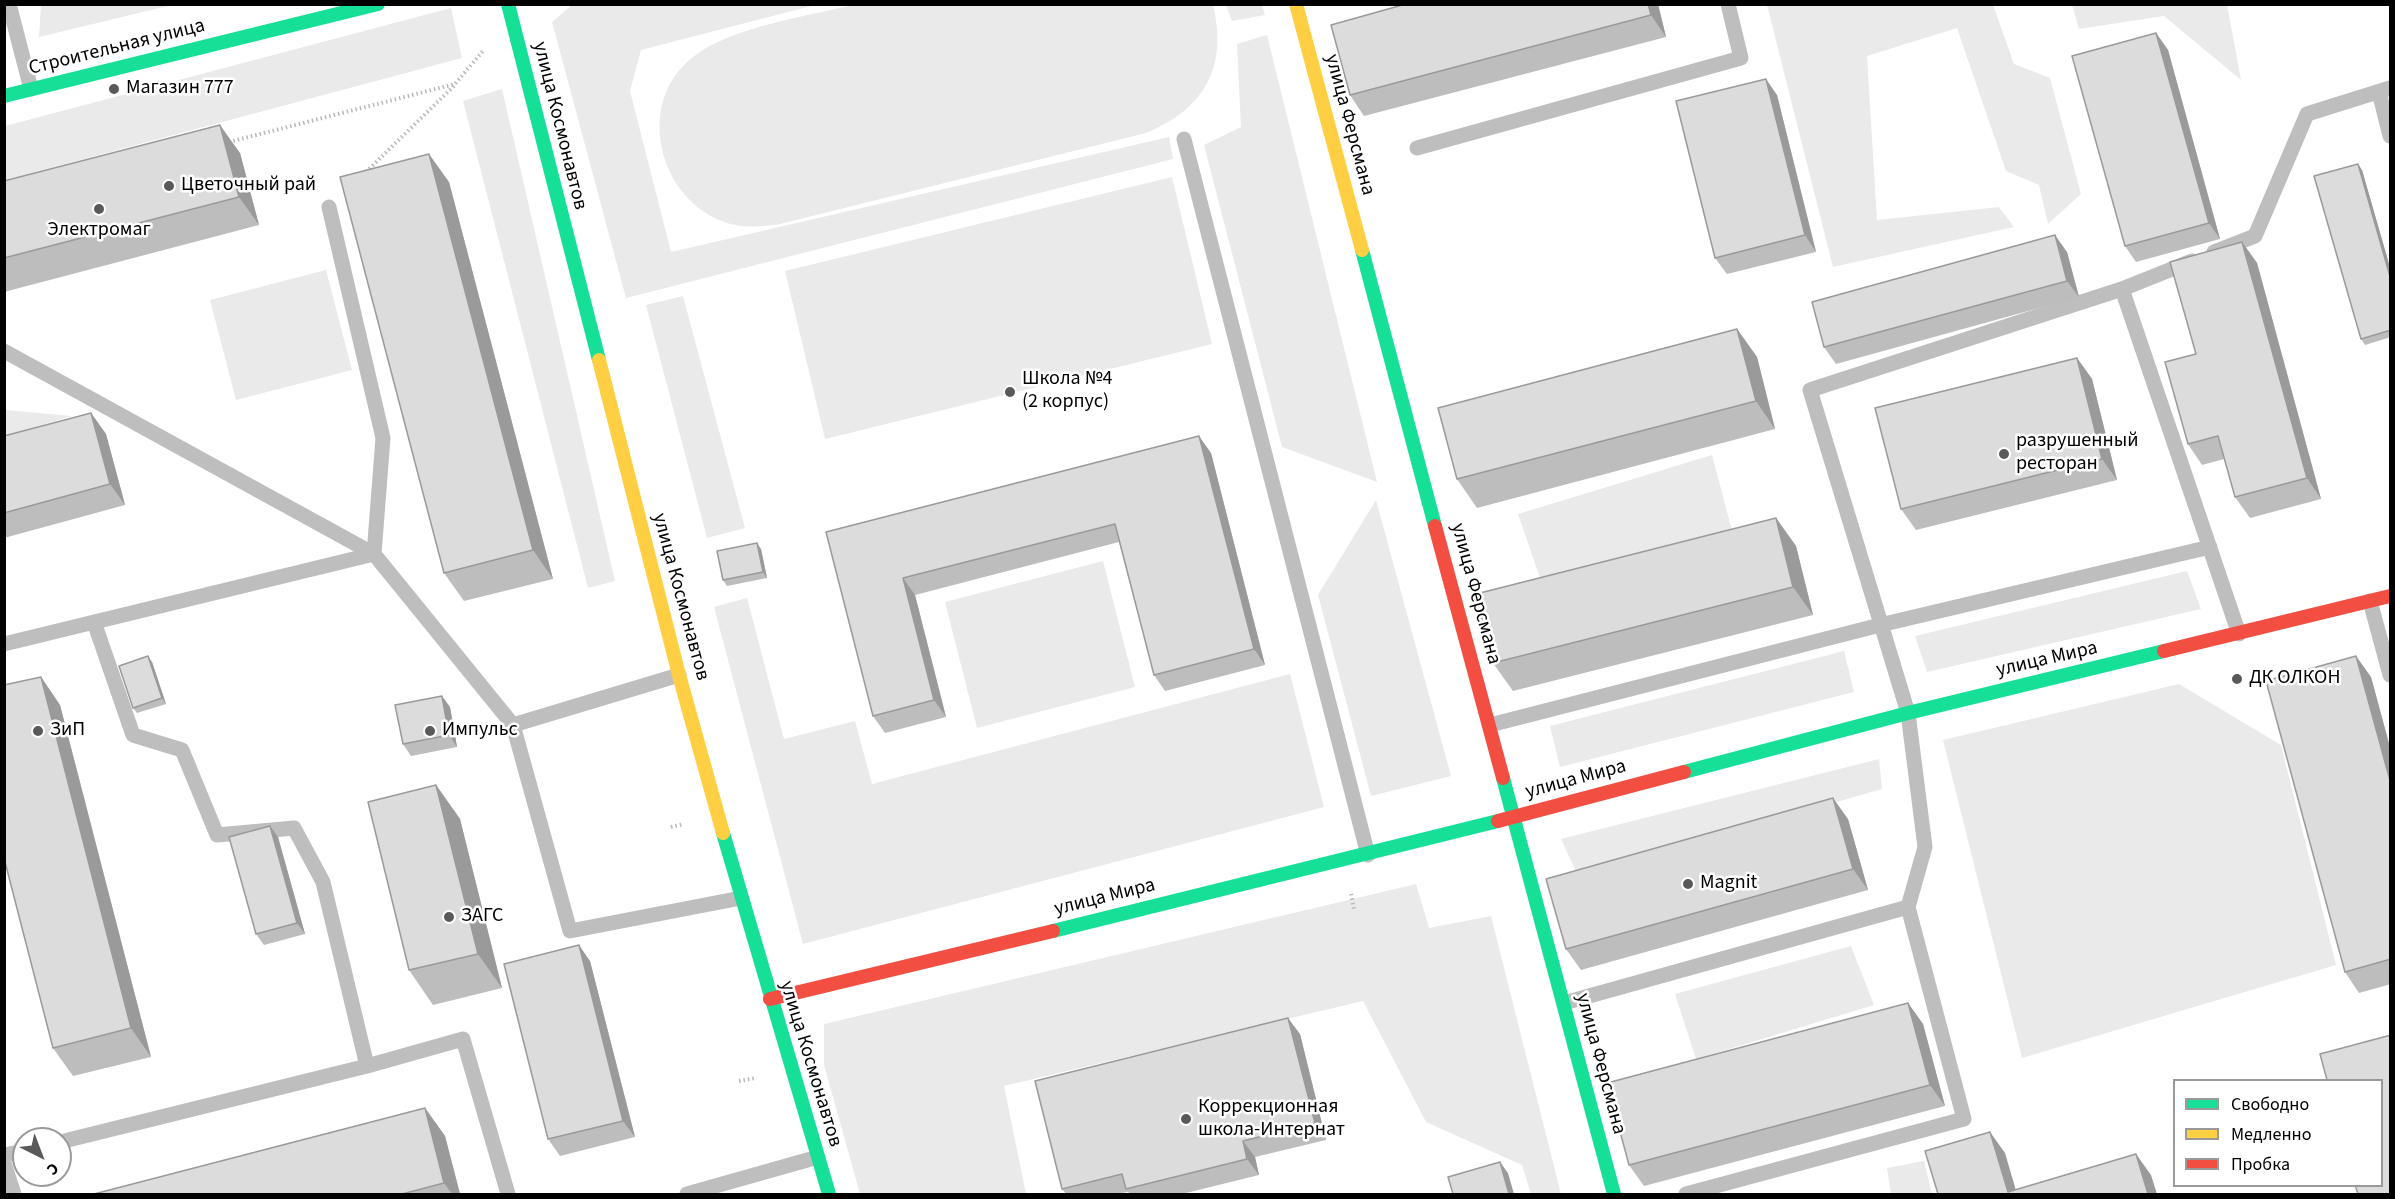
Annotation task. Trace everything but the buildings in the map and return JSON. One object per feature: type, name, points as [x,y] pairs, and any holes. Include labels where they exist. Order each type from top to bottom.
[{"type":"street","name":"Строительная улица","points":[[4,96],[378,4]]},
{"type":"street","name":"улица Ферсмана","points":[[1296,4],[1515,816],[1614,1194]]},
{"type":"street","name":"улица Космонавтов","points":[[509,11],[679,675],[770,999],[829,1194]]},
{"type":"street","name":"улица Мира","points":[[770,999],[1368,855],[1908,713],[2391,596]]},
{"type":"lane","points":[[9,4],[31,88]]},
{"type":"lane","points":[[1417,148],[1741,58],[1728,4]]},
{"type":"lane","points":[[1686,1194],[1964,1119],[1908,907],[1925,847],[1908,713],[1810,390],[2122,290],[2255,236],[2307,114],[2385,90],[2391,136]]},
{"type":"lane","points":[[1184,139],[1368,855]]},
{"type":"lane","points":[[329,207],[383,438],[374,554]]},
{"type":"lane","points":[[2122,290],[2239,634]]},
{"type":"lane","points":[[4,351],[374,554],[513,725],[570,931],[741,898]]},
{"type":"lane","points":[[1490,725],[1881,626],[2210,547]]},
{"type":"lane","points":[[4,645],[374,554]]},
{"type":"lane","points":[[2370,601],[2391,675]]},
{"type":"lane","points":[[94,622],[133,735],[182,750],[217,835],[294,828],[323,882],[367,1066]]},
{"type":"lane","points":[[513,725],[679,675]]},
{"type":"lane","points":[[1564,1003],[1908,907]]},
{"type":"lane","points":[[72,1139],[367,1066],[464,1038],[508,1194]]},
{"type":"lane","points":[[687,1194],[818,1157]]},
{"type":"lane","points":[[4,1163],[14,1194]]},
{"type":"path","points":[[363,174],[456,84],[509,11]]},
{"type":"path","points":[[224,144],[456,84]]},
{"type":"shaded area","points":[[41,4],[172,5],[39,37]]},
{"type":"shaded area","points":[[573,4],[815,5],[641,50],[630,91],[671,252],[1169,137],[1173,159],[626,298],[552,22]]},
{"type":"shaded area","points":[[857,4],[1213,5],[1217,27],[1217,47],[1214,66],[1197,98],[1166,123],[1146,133],[780,224],[735,225],[709,215],[688,199],[673,177],[663,153],[660,127],[663,101],[674,77],[693,57],[727,38],[748,30]]},
{"type":"shaded area","points":[[1226,5],[1262,5],[1265,15],[1232,21]]},
{"type":"shaded area","points":[[1767,5],[1993,5],[2014,64],[2050,78],[2081,194],[2048,224],[2039,185],[2006,171],[1957,28],[1867,56],[1877,220],[1999,207],[2014,227],[1833,267]]},
{"type":"shaded area","points":[[2072,5],[2227,5],[2241,80],[2164,16],[2079,29]]},
{"type":"shaded area","points":[[451,8],[462,58],[5,180],[5,126]]},
{"type":"shaded area","points":[[1267,35],[1377,482],[1282,447],[1204,145],[1241,127],[1237,44]]},
{"type":"shaded area","points":[[502,89],[615,581],[588,588],[463,101]]},
{"type":"shaded area","points":[[1172,177],[1212,344],[825,439],[785,271]]},
{"type":"shaded area","points":[[326,270],[352,370],[236,400],[210,300]]},
{"type":"shaded area","points":[[683,296],[745,528],[707,538],[646,305]]},
{"type":"shaded area","points":[[5,410],[72,416],[5,436]]},
{"type":"shaded area","points":[[1712,455],[1735,542],[1547,598],[1518,514]]},
{"type":"shaded area","points":[[1376,500],[1451,776],[1371,796],[1318,595]]},
{"type":"shaded area","points":[[1103,561],[1135,687],[977,728],[945,602]]},
{"type":"shaded area","points":[[2187,571],[2201,609],[1927,672],[1915,636]]},
{"type":"shaded area","points":[[747,598],[784,739],[855,721],[872,784],[1290,674],[1324,807],[803,944],[714,607]]},
{"type":"shaded area","points":[[1844,651],[1854,692],[1560,767],[1550,726]]},
{"type":"shaded area","points":[[2179,684],[2281,745],[2336,965],[2022,1058],[1943,740]]},
{"type":"shaded area","points":[[1879,759],[1882,789],[1578,876],[1561,839]]},
{"type":"shaded area","points":[[1416,884],[1429,928],[1491,916],[1561,1194],[1531,1194],[1522,1165],[1426,1122],[1363,1001],[1004,1086],[1026,1194],[860,1194],[824,1065],[824,1024]]},
{"type":"shaded area","points":[[1851,946],[1874,1005],[1696,1059],[1675,994]]},
{"type":"shaded area","points":[[1924,1161],[1932,1194],[1891,1194],[1887,1168]]},
{"type":"traffic: fast","points":[[4,96],[378,4]]},
{"type":"traffic: fast","points":[[508,4],[599,360]]},
{"type":"traffic: fast","points":[[1362,250],[1435,526]]},
{"type":"traffic: fast","points":[[1684,772],[1908,713],[2164,651]]},
{"type":"traffic: fast","points":[[1503,778],[1614,1194]]},
{"type":"traffic: fast","points":[[1053,931],[1498,821]]},
{"type":"traffic: fast","points":[[723,833],[829,1194]]},
{"type":"traffic: slow","points":[[1296,4],[1362,250]]},
{"type":"traffic: slow","points":[[599,360],[679,675],[723,833]]},
{"type":"traffic: jam","points":[[1435,526],[1503,778]]},
{"type":"traffic: jam","points":[[2164,651],[2390,596]]},
{"type":"traffic: jam","points":[[1498,821],[1684,772]]},
{"type":"traffic: jam","points":[[770,999],[1053,931]]},
{"type":"place","name":"Магазин 777","points":[[114,89]]},
{"type":"place","name":"Цветочный рай","points":[[169,186]]},
{"type":"place","name":"Электромаг","points":[[99,209]]},
{"type":"place","name":"Школа №4 (2 корпус)","points":[[1010,392]]},
{"type":"place","name":"разрушенный ресторан","points":[[2004,454]]},
{"type":"place","name":"ДК ОЛКОН","points":[[2237,679]]},
{"type":"place","name":"ЗиП","points":[[38,731]]},
{"type":"place","name":"Импульс","points":[[430,731]]},
{"type":"place","name":"Magnit","points":[[1688,884]]},
{"type":"place","name":"ЗАГС","points":[[449,917]]},
{"type":"place","name":"Коррекционная школа-Интернат","points":[[1186,1119]]}]
